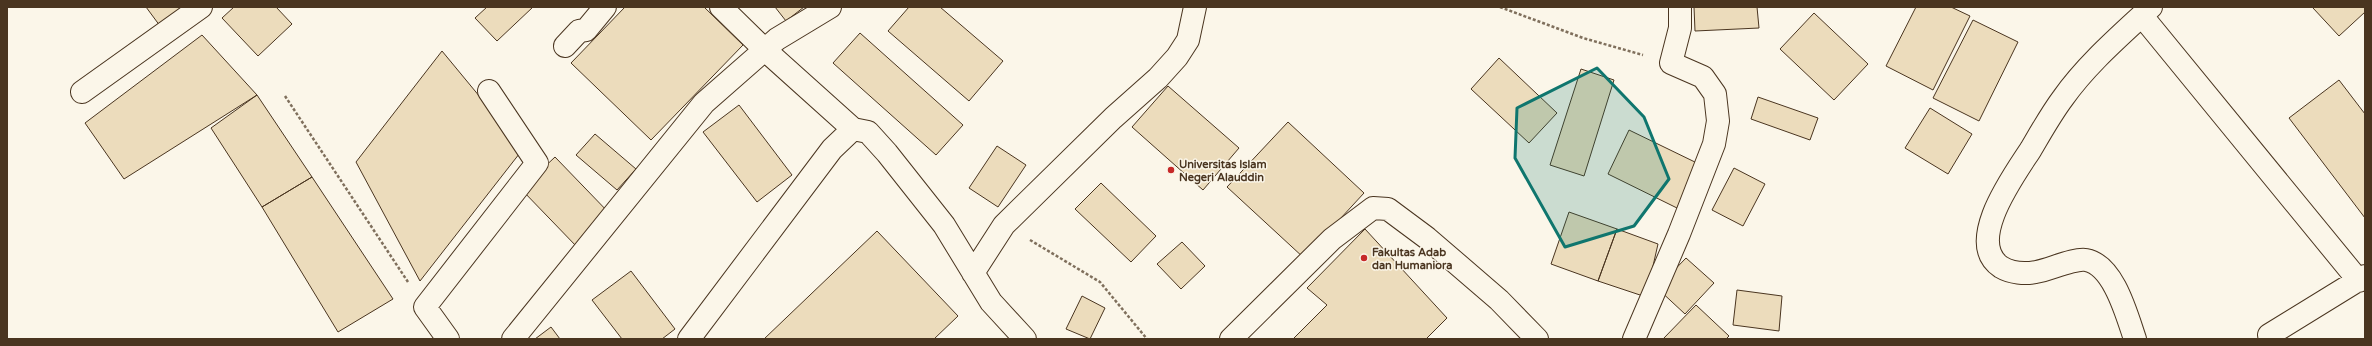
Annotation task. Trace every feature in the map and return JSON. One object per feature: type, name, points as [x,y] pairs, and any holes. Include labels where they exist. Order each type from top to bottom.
[{"type":"street","points":[[82,92],[201,7]]},
{"type":"street","points":[[565,46],[579,31],[586,30],[605,7]]},
{"type":"street","points":[[721,7],[765,50],[852,128],[868,132],[887,153],[944,225],[991,302],[1025,339]]},
{"type":"street","points":[[513,339],[704,103],[777,39],[830,7]]},
{"type":"street","points":[[973,273],[1004,225],[1168,67],[1188,40],[1195,7]]},
{"type":"street","points":[[1634,339],[1679,234],[1714,144],[1718,121],[1715,94],[1703,77],[1671,63],[1680,28],[1680,7]]},
{"type":"street","points":[[2135,339],[2120,295],[2097,265],[2085,260],[2028,274],[2013,272],[2000,266],[1987,246],[1988,231],[1996,206],[2063,97],[2104,52],[2147,11],[2362,278],[2269,335]]},
{"type":"street","points":[[448,339],[424,307],[537,163],[489,91]]},
{"type":"street","points":[[689,339],[832,149],[852,128]]},
{"type":"street","points":[[1231,339],[1332,239],[1373,208],[1388,209],[1427,238],[1499,300],[1537,339]]},
{"type":"path","points":[[1500,7],[1583,38],[1671,63]]},
{"type":"path","points":[[285,96],[424,307]]},
{"type":"path","points":[[1004,225],[1100,282],[1146,339]]},
{"type":"highlighted area","points":[[1597,68],[1644,117],[1669,179],[1634,226],[1565,247],[1515,158],[1517,108]]},
{"type":"building","points":[[146,7],[190,7],[163,30]]},
{"type":"building","points":[[234,7],[276,7],[292,24],[258,56],[222,18]]},
{"type":"building","points":[[487,7],[533,7],[497,41],[475,18]]},
{"type":"building","points":[[625,7],[704,7],[743,45],[651,140],[571,63]]},
{"type":"building","points":[[775,7],[804,7],[786,21]]},
{"type":"building","points":[[909,7],[940,7],[1003,61],[969,101],[888,31]]},
{"type":"building","points":[[1694,7],[1757,7],[1759,28],[1695,31]]},
{"type":"building","points":[[1916,7],[1951,7],[1970,16],[1933,90],[1886,66]]},
{"type":"building","points":[[2365,7],[2365,12],[2339,36],[2313,8]]},
{"type":"building","points":[[1814,13],[1868,64],[1834,100],[1780,49]]},
{"type":"building","points":[[1973,20],[2018,42],[1979,121],[1933,98]]},
{"type":"building","points":[[860,33],[963,125],[936,155],[833,63]]},
{"type":"building","points":[[202,35],[257,95],[124,179],[85,123]]},
{"type":"building","points":[[442,51],[523,149],[420,281],[356,162]]},
{"type":"building","points":[[1499,58],[1557,113],[1529,143],[1471,89]]},
{"type":"building","points":[[1581,69],[1614,80],[1584,176],[1550,165]]},
{"type":"building","points":[[2339,80],[2365,114],[2365,218],[2289,118]]},
{"type":"building","points":[[1168,86],[1239,148],[1203,190],[1132,127]]},
{"type":"building","points":[[257,95],[312,177],[262,207],[211,128]]},
{"type":"building","points":[[1758,97],[1818,118],[1810,140],[1751,119]]},
{"type":"building","points":[[739,105],[792,175],[757,202],[703,132]]},
{"type":"building","points":[[1930,108],[1972,134],[1948,174],[1905,148]]},
{"type":"building","points":[[1288,122],[1364,193],[1304,258],[1227,187]]},
{"type":"building","points":[[1629,130],[1699,164],[1677,208],[1608,174]]},
{"type":"building","points":[[595,134],[636,169],[617,190],[576,155]]},
{"type":"building","points":[[997,146],[1026,165],[998,207],[969,188]]},
{"type":"building","points":[[555,157],[612,216],[578,248],[521,189]]},
{"type":"building","points":[[1734,168],[1765,184],[1743,226],[1712,210]]},
{"type":"building","points":[[312,177],[393,299],[338,332],[262,207]]},
{"type":"building","points":[[1101,183],[1156,236],[1131,262],[1075,209]]},
{"type":"building","points":[[1569,212],[1617,229],[1598,281],[1551,264]]},
{"type":"building","name":"Fakultas Adab dan Humaniora","points":[[1365,229],[1447,318],[1426,339],[1293,339],[1327,305],[1307,288]]},
{"type":"building","points":[[1617,229],[1658,244],[1646,297],[1598,281]]},
{"type":"building","points":[[877,231],[958,316],[934,339],[764,339]]},
{"type":"building","points":[[1182,242],[1205,266],[1181,289],[1157,264]]},
{"type":"building","points":[[1686,258],[1714,283],[1685,314],[1657,288]]},
{"type":"building","points":[[631,271],[675,329],[662,339],[622,339],[592,300]]},
{"type":"building","points":[[1737,290],[1782,296],[1779,331],[1733,325]]},
{"type":"building","points":[[1082,296],[1105,308],[1090,339],[1066,329]]},
{"type":"building","points":[[1696,305],[1729,336],[1726,339],[1663,339]]},
{"type":"building","points":[[551,327],[560,339],[535,339]]},
{"type":"place","name":"Universitas Islam Negeri Alauddin","points":[[1171,170]]},
{"type":"place","name":"Fakultas Adab dan Humaniora","points":[[1364,258]]}]
